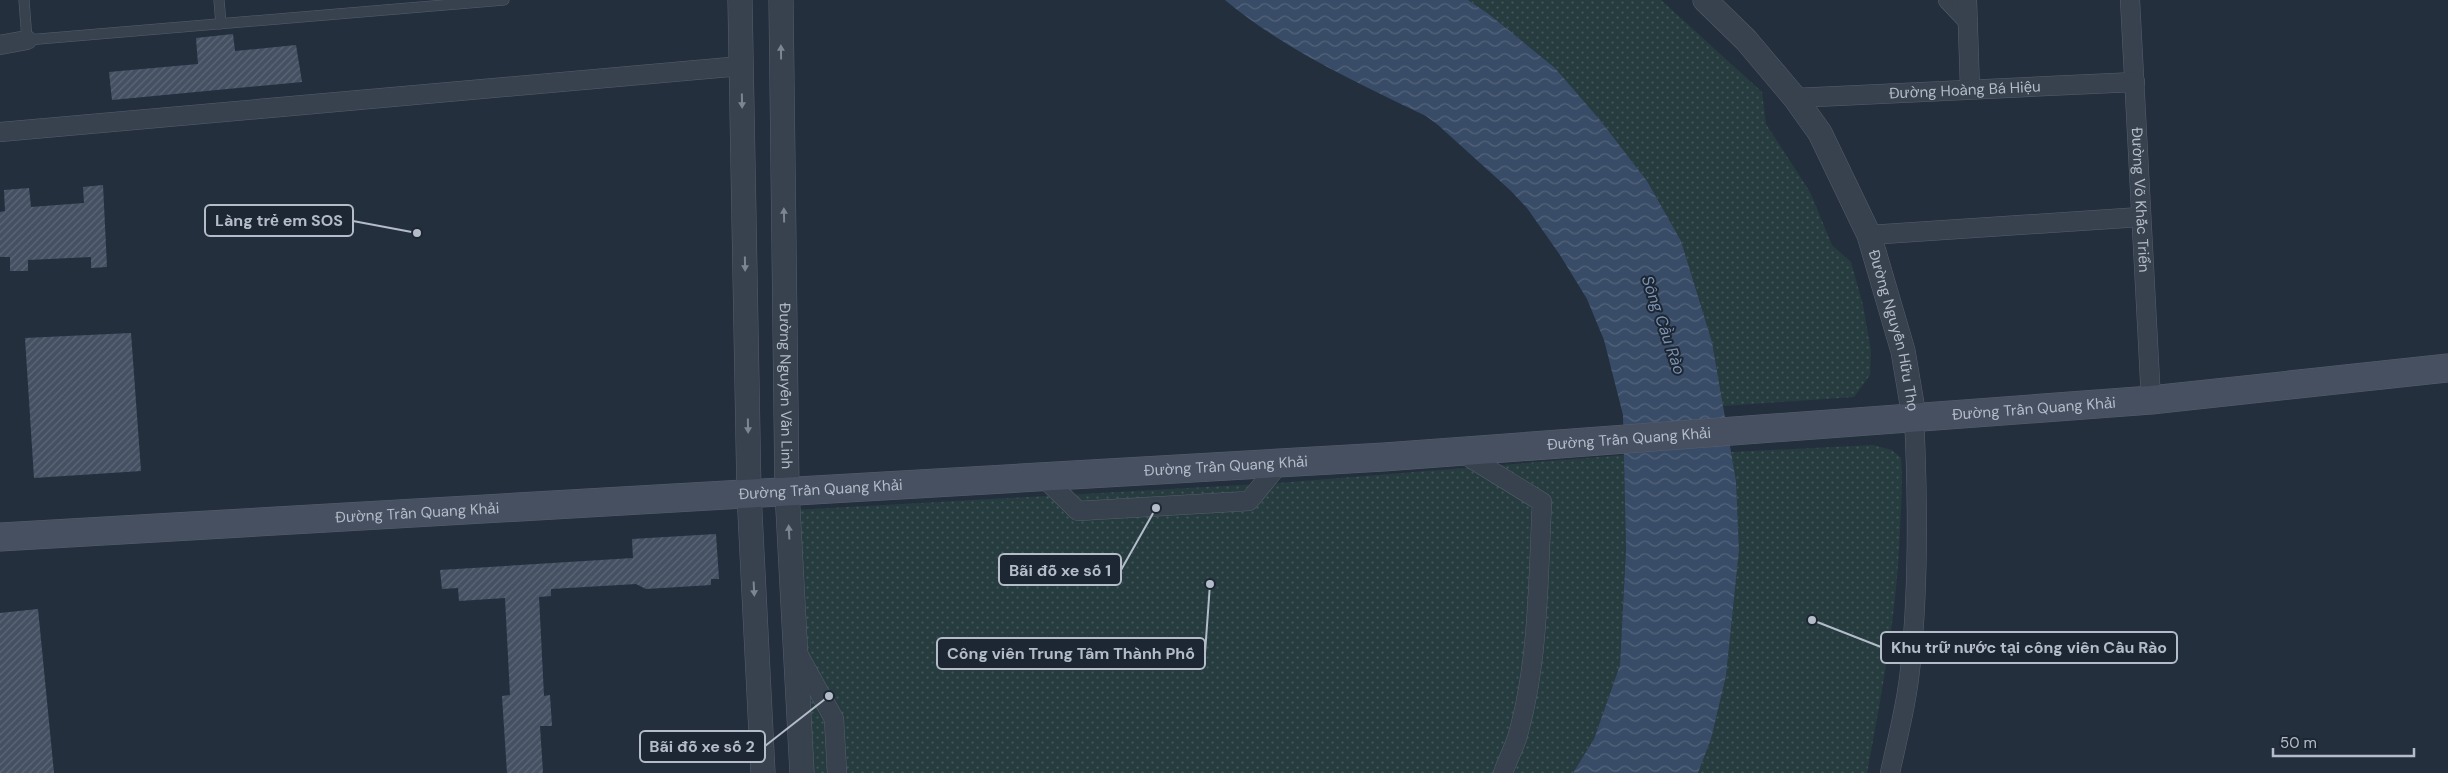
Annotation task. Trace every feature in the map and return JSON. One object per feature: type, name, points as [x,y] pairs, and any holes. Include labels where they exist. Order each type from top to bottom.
[{"type":"main road","name":"Đường Trần Quang Khải","points":[[0,536],[1280,463],[1459,451],[2151,400],[2448,368]]},
{"type":"street","points":[[740,0],[749,493],[763,773]]},
{"type":"street","name":"Đường Nguyễn Văn Linh","points":[[781,0],[787,491],[802,773]]},
{"type":"street","name":"Đường Nguyễn Hữu Thọ","points":[[1705,0],[1746,40],[1795,98],[1820,133],[1869,235],[1903,351],[1914,416],[1918,518],[1917,578],[1911,662],[1890,773]]},
{"type":"street","points":[[1948,0],[1968,21]]},
{"type":"street","points":[[1967,0],[1970,89]]},
{"type":"street","name":"Đường Võ Khắc Triển","points":[[2130,0],[2151,400]]},
{"type":"street","points":[[0,45],[27,40]]},
{"type":"street","points":[[0,132],[741,66]]},
{"type":"street","name":"Đường Hoàng Bá Hiệu","points":[[1795,98],[2135,82]]},
{"type":"street","points":[[1869,235],[2140,217]]},
{"type":"street","points":[[1459,451],[1542,502],[1538,594],[1530,675],[1517,738],[1503,773]]},
{"type":"street","points":[[1042,476],[1078,511],[1098,510],[1248,501],[1280,463]]},
{"type":"street","points":[[796,650],[834,719],[837,773]]},
{"type":"lane","points":[[24,0],[27,40],[504,0]]},
{"type":"lane","points":[[219,0],[221,24]]},
{"type":"green space","points":[[1468,0],[1661,0],[1762,92],[1766,124],[1810,192],[1832,245],[1851,262],[1863,305],[1871,351],[1870,375],[1854,397],[1723,406],[1712,342],[1681,241],[1647,181],[1600,120],[1555,68],[1490,15]]},
{"type":"green space","points":[[1873,445],[1892,450],[1901,458],[1902,485],[1896,592],[1883,683],[1867,773],[1698,773],[1711,739],[1726,676],[1739,550],[1736,481],[1731,452]]},
{"type":"green space","points":[[1624,455],[1626,549],[1620,665],[1594,739],[1573,773],[804,773],[795,510],[1278,483]]},
{"type":"water","name":"Sông Cầu Rào","points":[[1225,0],[1468,0],[1490,15],[1555,68],[1600,120],[1647,181],[1681,241],[1712,342],[1736,481],[1739,550],[1726,676],[1711,739],[1698,773],[1573,773],[1594,739],[1620,665],[1626,549],[1623,415],[1604,340],[1587,299],[1560,255],[1527,208],[1511,191],[1438,125],[1426,116],[1347,78],[1297,50],[1248,18]]},
{"type":"building","points":[[233,34],[235,51],[296,45],[302,82],[112,100],[109,72],[198,64],[196,38]]},
{"type":"building","points":[[103,185],[107,267],[91,268],[91,257],[28,260],[28,271],[10,271],[10,257],[0,257],[0,212],[5,211],[4,190],[29,188],[31,207],[84,203],[83,187]]},
{"type":"building","points":[[131,333],[141,471],[34,478],[25,338]]},
{"type":"building","points":[[716,534],[719,579],[711,579],[711,585],[646,589],[636,584],[551,589],[551,596],[539,597],[544,696],[550,695],[552,726],[540,726],[543,773],[507,773],[502,696],[510,695],[505,598],[459,601],[458,588],[442,589],[440,570],[633,558],[632,539]]},
{"type":"building","points":[[38,609],[54,773],[0,773],[0,613]]},
{"type":"place","name":"Làng trẻ em SOS","points":[[417,233]]},
{"type":"place","name":"Bãi đỗ xe số 1","points":[[1156,508]]},
{"type":"place","name":"Công viên Trung Tâm Thành Phố","points":[[1210,584]]},
{"type":"place","name":"Khu trữ nước tại công viên Cầu Rào","points":[[1812,620]]},
{"type":"place","name":"Bãi đỗ xe số 2","points":[[829,696]]}]
